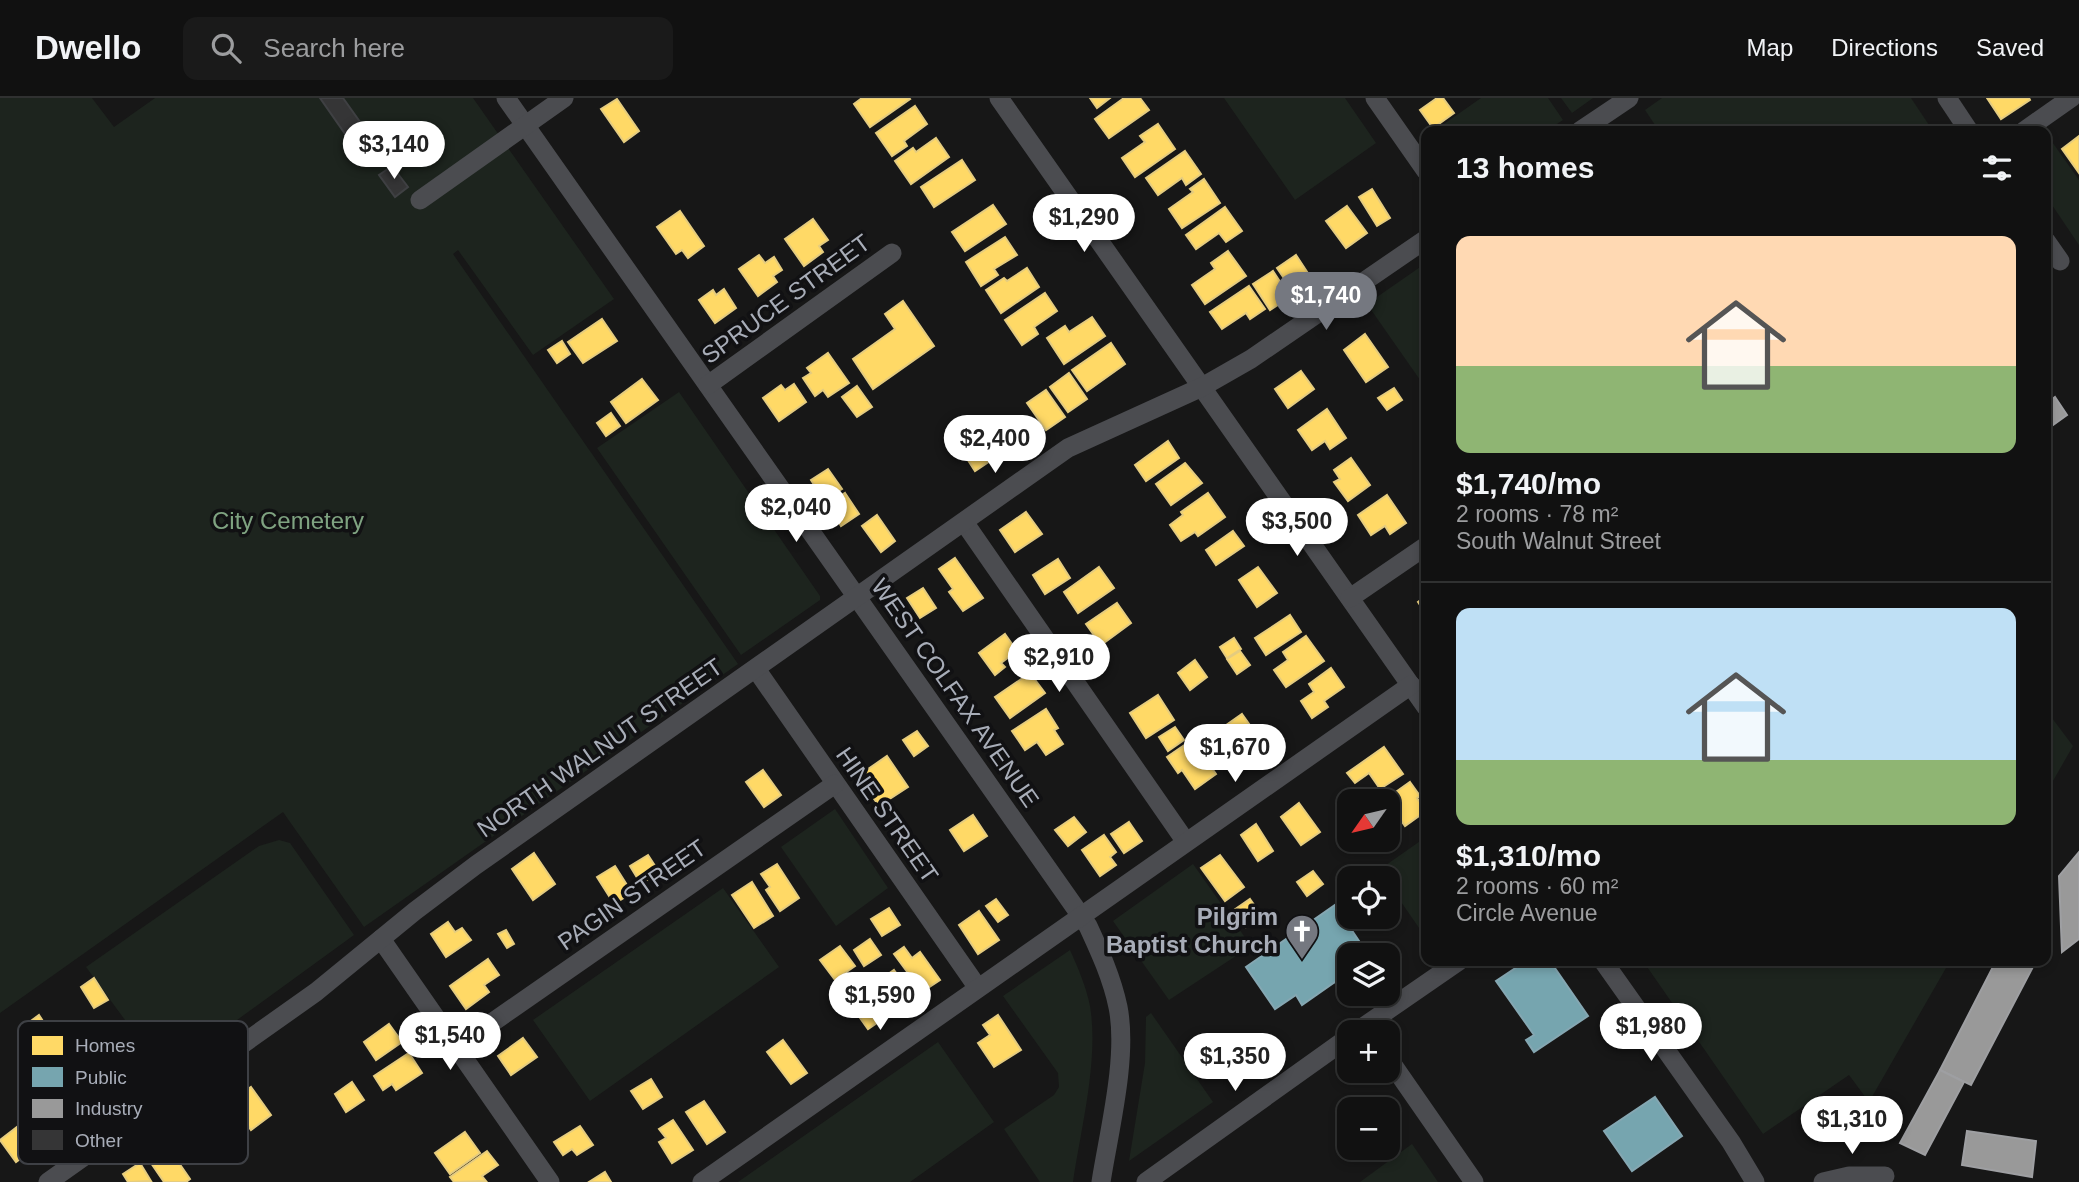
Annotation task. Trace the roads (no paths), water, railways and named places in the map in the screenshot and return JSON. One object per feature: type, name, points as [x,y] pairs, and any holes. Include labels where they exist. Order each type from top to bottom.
[{"type":"street","name":"WEST COLFAX AVENUE","points":[[506,98],[1081,916],[1101,953],[1118,1009],[1120,1049],[1101,1182]]},
{"type":"street","points":[[420,200],[564,98]]},
{"type":"street","points":[[999,98],[1421,700]]},
{"type":"street","points":[[1376,98],[1421,164]]},
{"type":"street","points":[[1587,126],[1629,98]]},
{"type":"street","points":[[1947,98],[1966,126]]},
{"type":"street","points":[[2031,126],[2071,98]]},
{"type":"street","name":"NORTH WALNUT STREET","points":[[248,1040],[316,992],[476,865],[1068,448],[1202,387],[1251,359],[1421,242]]},
{"type":"street","points":[[2051,248],[2060,261]]},
{"type":"street","name":"SPRUCE STREET","points":[[708,385],[892,253]]},
{"type":"street","points":[[964,522],[1186,842]]},
{"type":"street","points":[[1350,598],[1421,549]]},
{"type":"street","name":"HINE STREET","points":[[756,668],[978,988]]},
{"type":"street","points":[[702,1182],[1411,685]]},
{"type":"street","name":"PAGIN STREET","points":[[457,1047],[835,784]]},
{"type":"street","points":[[381,939],[550,1182]]},
{"type":"street","points":[[1377,1020],[1452,966]]},
{"type":"street","points":[[1608,966],[1731,1142],[1755,1182]]},
{"type":"street","points":[[1146,1182],[1337,1048]]},
{"type":"street","points":[[1400,1075],[1474,1182]]},
{"type":"street","name":"NORTH WALNUT STREET","points":[[48,1182],[73,1164]]},
{"type":"street","points":[[1823,1182],[1849,1176],[1885,1177]]},
{"type":"place","name":"Pilgrim Baptist Church","points":[[1302,961]]},
{"type":"park label","name":"City Cemetery","points":[[288,521]]}]
